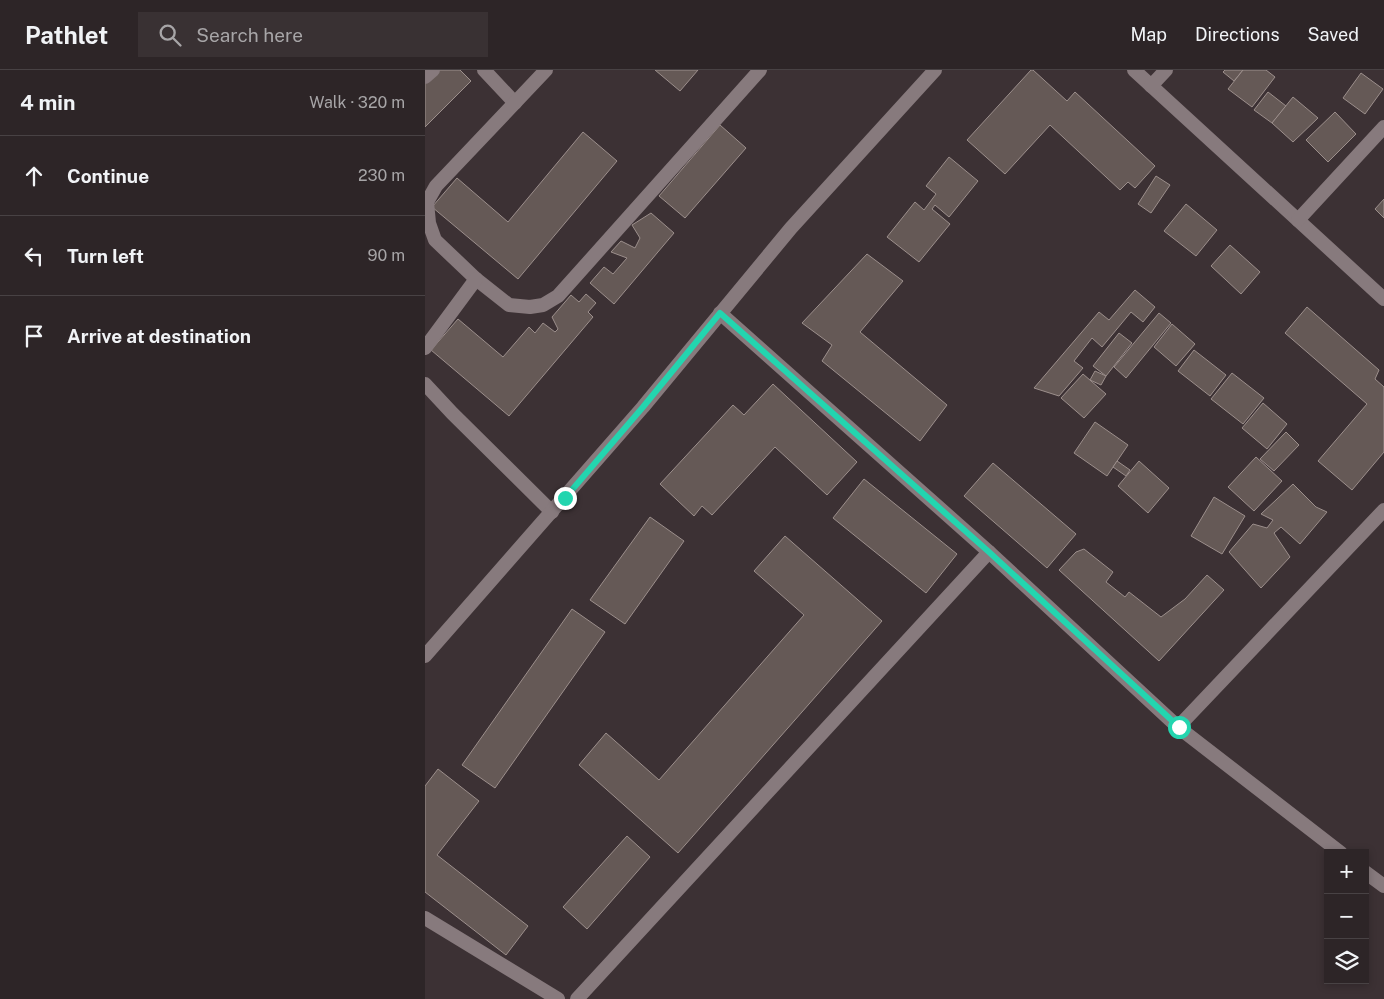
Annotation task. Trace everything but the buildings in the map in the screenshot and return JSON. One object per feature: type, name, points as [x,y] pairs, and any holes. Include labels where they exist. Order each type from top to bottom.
[{"type":"street","points":[[425,77],[433,70]]},
{"type":"street","points":[[484,70],[515,103]]},
{"type":"street","points":[[547,70],[436,186],[427,202],[429,224],[435,240],[476,279],[509,306],[529,307],[543,305],[558,296],[760,70]]},
{"type":"street","points":[[425,656],[643,407],[791,228],[935,70]]},
{"type":"street","points":[[1134,70],[1384,299]]},
{"type":"street","points":[[1151,86],[1166,70]]},
{"type":"street","points":[[1297,220],[1384,127]]},
{"type":"street","points":[[425,348],[476,279]]},
{"type":"street","points":[[720,313],[989,552],[1179,727],[1336,849]]},
{"type":"street","points":[[425,384],[552,512]]},
{"type":"street","points":[[1179,727],[1384,510]]},
{"type":"street","points":[[577,999],[989,552]]},
{"type":"street","points":[[1369,875],[1384,886]]},
{"type":"street","points":[[425,918],[558,999]]},
{"type":"route","points":[[565,498],[720,313],[989,552],[1179,727]]}]
